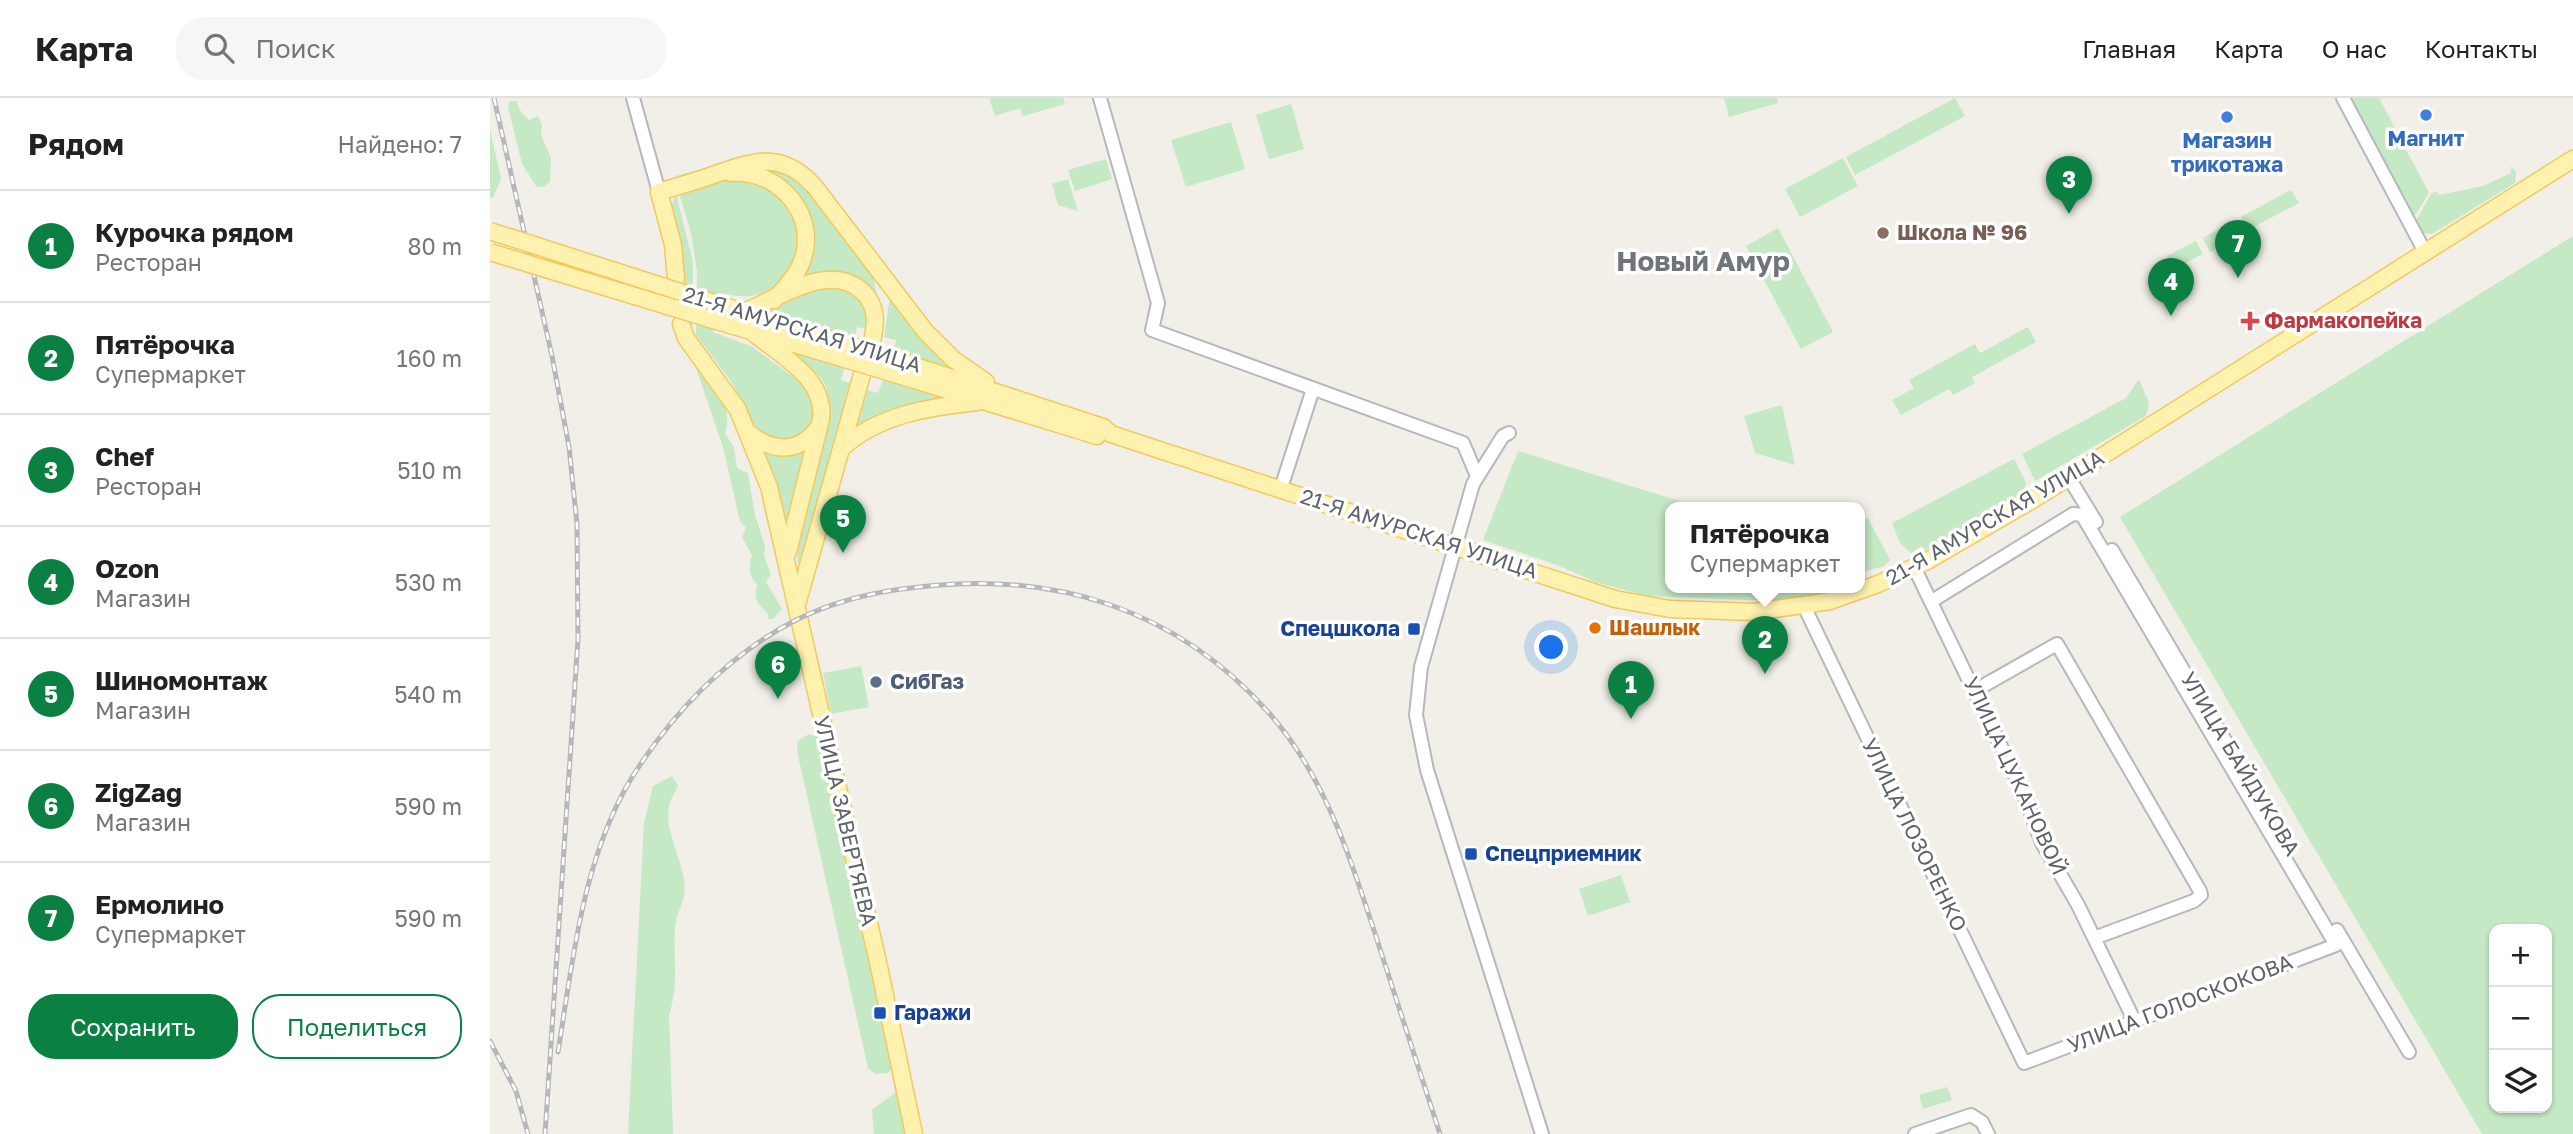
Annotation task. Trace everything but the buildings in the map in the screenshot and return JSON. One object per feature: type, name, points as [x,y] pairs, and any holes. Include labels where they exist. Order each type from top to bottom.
[{"type":"main road","name":"21-Я АМУРСКАЯ УЛИЦА","points":[[1865,589],[1914,567],[2069,478],[2573,159]]},
{"type":"main road","points":[[677,279],[673,245],[659,192],[752,161],[777,162],[793,169],[815,187],[933,340],[988,383],[988,396],[922,410],[878,424],[863,430],[840,450]]},
{"type":"main road","points":[[718,174],[743,172],[766,178],[784,190],[799,210],[806,231],[804,255],[794,277],[774,300]]},
{"type":"main road","name":"21-Я АМУРСКАЯ УЛИЦА","points":[[490,231],[743,312],[844,351],[988,396],[1097,436],[1111,434],[1643,606],[1703,612],[1754,612],[1804,606],[1855,593]]},
{"type":"main road","name":"21-Я АМУРСКАЯ УЛИЦА","points":[[490,252],[751,331],[844,351]]},
{"type":"main road","points":[[743,312],[821,280],[847,281],[863,292],[872,304],[876,316],[873,337],[882,316],[883,303],[875,266]]},
{"type":"main road","name":"УЛИЦА ЗАВЕРТЯЕВА","points":[[681,324],[686,338],[731,399],[749,432],[772,497],[878,962],[914,1134]]},
{"type":"main road","points":[[751,331],[812,381],[821,400],[819,427],[791,534],[788,570],[796,575],[805,572]]},
{"type":"main road","points":[[797,608],[863,371]]},
{"type":"main road","points":[[749,432],[772,447],[786,448],[808,439],[819,427]]},
{"type":"street","points":[[633,98],[659,192]]},
{"type":"street","points":[[1100,98],[1158,303],[1152,330],[1463,443],[1477,476]]},
{"type":"street","points":[[2343,98],[2425,252]]},
{"type":"street","points":[[1281,488],[1313,389]]},
{"type":"street","points":[[1510,433],[1503,436],[1477,476],[1460,524],[1457,545],[1421,667],[1416,715],[1427,770],[1542,1134]]},
{"type":"street","name":"УЛИЦА БАЙДУКОВА","points":[[2069,478],[2409,1052]]},
{"type":"street","name":"УЛИЦА БАЙДУКОВА","points":[[1932,601],[2078,513],[2336,945]]},
{"type":"street","name":"УЛИЦА ЦУКАНОВОЙ","points":[[1914,567],[2023,792],[2042,843],[2094,938],[2135,1022]]},
{"type":"street","name":"УЛИЦА ЛОЗОРЕНКО","points":[[1804,606],[2024,1063]]},
{"type":"street","points":[[1974,691],[2057,644],[2200,891],[2201,895],[2194,901],[2094,938]]},
{"type":"street","name":"УЛИЦА ГОЛОСКОКОВА","points":[[2024,1063],[2336,945]]},
{"type":"street","points":[[1914,1134],[1971,1115],[1982,1122],[1987,1134]]},
{"type":"green space","points":[[989,98],[1063,98],[1065,104],[1023,116],[1020,108],[995,116]]},
{"type":"green space","points":[[1724,98],[1777,98],[1778,103],[1729,117]]},
{"type":"green space","points":[[1955,98],[1965,116],[1855,175],[1846,157]]},
{"type":"green space","points":[[2350,98],[2379,98],[2429,193],[2414,217]]},
{"type":"green space","points":[[509,101],[516,101],[522,114],[529,120],[538,116],[542,124],[541,135],[551,158],[550,182],[543,187],[536,186],[522,164],[508,107]]},
{"type":"green space","points":[[1291,104],[1304,149],[1269,159],[1256,115]]},
{"type":"green space","points":[[1231,122],[1245,169],[1186,187],[1171,140]]},
{"type":"green space","points":[[490,129],[501,179],[493,198],[490,197]]},
{"type":"green space","points":[[758,153],[786,156],[808,171],[796,165],[677,179],[676,176]]},
{"type":"green space","points":[[1843,158],[1858,186],[1800,217],[1785,189]]},
{"type":"green space","points":[[1106,159],[1112,179],[1075,191],[1068,170]]},
{"type":"green space","points":[[750,166],[775,167],[803,180],[873,275],[877,296],[860,280],[842,272],[822,272],[800,279],[808,225]]},
{"type":"green space","points":[[2511,166],[2516,172],[2515,183],[2432,234],[2422,233],[2417,219],[2431,194],[2437,191],[2439,195],[2483,186],[2511,173]]},
{"type":"green space","points":[[734,178],[761,182],[782,197],[794,216],[798,237],[795,258],[785,276],[770,290],[748,296],[722,293],[713,332],[751,346],[809,388],[815,413],[808,428],[797,438],[777,441],[756,428],[730,380],[696,335],[697,271],[691,233],[679,193]]},
{"type":"green space","points":[[1068,179],[1078,211],[1058,205],[1052,184]]},
{"type":"green space","points":[[2291,190],[2299,203],[2248,230],[2241,217]]},
{"type":"green space","points":[[676,194],[693,262],[692,327],[687,322],[683,262],[670,209]]},
{"type":"green space","points":[[2232,222],[2240,236],[2210,252],[2203,238]]},
{"type":"green space","points":[[1778,228],[1833,332],[1801,349],[1746,246]]},
{"type":"green space","points":[[2573,236],[2573,1134],[2482,1134],[2120,517]]},
{"type":"green space","points":[[2196,241],[2203,254],[2174,269],[2167,256]]},
{"type":"green space","points":[[822,287],[840,289],[855,297],[864,310],[866,329],[857,327],[855,338],[766,311]]},
{"type":"green space","points":[[890,296],[959,370],[894,350],[896,340],[884,337]]},
{"type":"green space","points":[[2028,327],[2036,342],[1972,377],[1975,383],[1953,395],[1949,389],[1901,415],[1892,400],[1914,388],[1909,380],[1975,344],[1980,353]]},
{"type":"green space","points":[[784,348],[845,366],[841,380],[853,384],[798,566],[798,544],[803,519],[825,441],[829,417],[828,396],[817,373]]},
{"type":"green space","points":[[694,362],[720,394],[727,413],[725,433],[734,448],[737,468],[748,473],[755,515],[765,546],[764,555],[771,574],[766,582],[782,609],[773,619],[768,619],[768,614],[757,601],[757,584],[750,571],[752,555],[742,537],[746,528],[740,521],[723,447]]},
{"type":"green space","points":[[884,377],[951,399],[892,413],[857,427],[867,390],[878,393]]},
{"type":"green space","points":[[2139,379],[2149,403],[2146,416],[2035,481],[2022,454],[2126,398]]},
{"type":"green space","points":[[1782,405],[1795,465],[1755,453],[1744,416]]},
{"type":"green space","points":[[807,446],[784,529],[760,447]]},
{"type":"green space","points":[[1518,451],[1683,502],[1665,502],[1665,593],[1823,593],[1768,601],[1647,596],[1595,582],[1557,565],[1483,540]]},
{"type":"green space","points":[[2014,459],[2026,483],[2023,494],[1925,550],[1922,546],[1911,553],[1900,543],[1892,523]]},
{"type":"green space","points":[[1868,518],[1890,560],[1884,566],[1865,572],[1865,520]]},
{"type":"green space","points":[[861,666],[869,707],[831,714],[823,673]]},
{"type":"green space","points":[[809,734],[817,737],[824,754],[894,1065],[888,1073],[875,1074],[868,1068],[797,751],[798,741]]},
{"type":"green space","points":[[672,776],[678,786],[669,806],[669,825],[683,872],[685,889],[676,921],[675,982],[669,1015],[673,1134],[628,1134],[644,823],[653,786]]},
{"type":"green space","points":[[1621,875],[1630,902],[1588,916],[1579,889]]},
{"type":"green space","points":[[1947,1087],[1952,1100],[1923,1109],[1919,1095]]},
{"type":"green space","points":[[897,1091],[906,1134],[874,1134],[872,1110]]},
{"type":"railway","points":[[494,98],[552,356],[569,447],[577,524],[578,639],[545,1134]]},
{"type":"railway","points":[[558,1052],[575,947],[590,877],[614,810],[647,755],[703,688],[747,650],[771,634],[810,613],[841,602],[887,591],[919,587],[1018,585],[1065,592],[1111,605],[1154,623],[1195,647],[1233,677],[1269,713],[1290,739],[1323,795],[1349,856],[1440,1134]]},
{"type":"railway","points":[[490,1041],[516,1091],[528,1134]]},
{"type":"place","name":"Магнит","points":[[2426,115]]},
{"type":"place","name":"Магазин трикотажа","points":[[2227,117]]},
{"type":"place","name":"Chef","points":[[2069,214]]},
{"type":"place","name":"Школа № 96","points":[[1883,233]]},
{"type":"place","name":"Ермолино","points":[[2238,278]]},
{"type":"place","name":"Ozon","points":[[2171,316]]},
{"type":"place","name":"Фармакопейка","points":[[2250,321]]},
{"type":"place","name":"Шиномонтаж","points":[[843,553]]},
{"type":"place","name":"Шашлык","points":[[1595,628]]},
{"type":"place","name":"Спецшкола","points":[[1414,629]]},
{"type":"place","name":"Пятёрочка","points":[[1765,674]]},
{"type":"place","name":"СибГаз","points":[[876,682]]},
{"type":"place","name":"ZigZag","points":[[778,699]]},
{"type":"place","name":"Курочка рядом","points":[[1631,719]]},
{"type":"place","name":"Спецприемник","points":[[1471,854]]},
{"type":"place","name":"Гаражи","points":[[880,1013]]},
{"type":"district","name":"Новый Амур","points":[[1703,261]]}]
